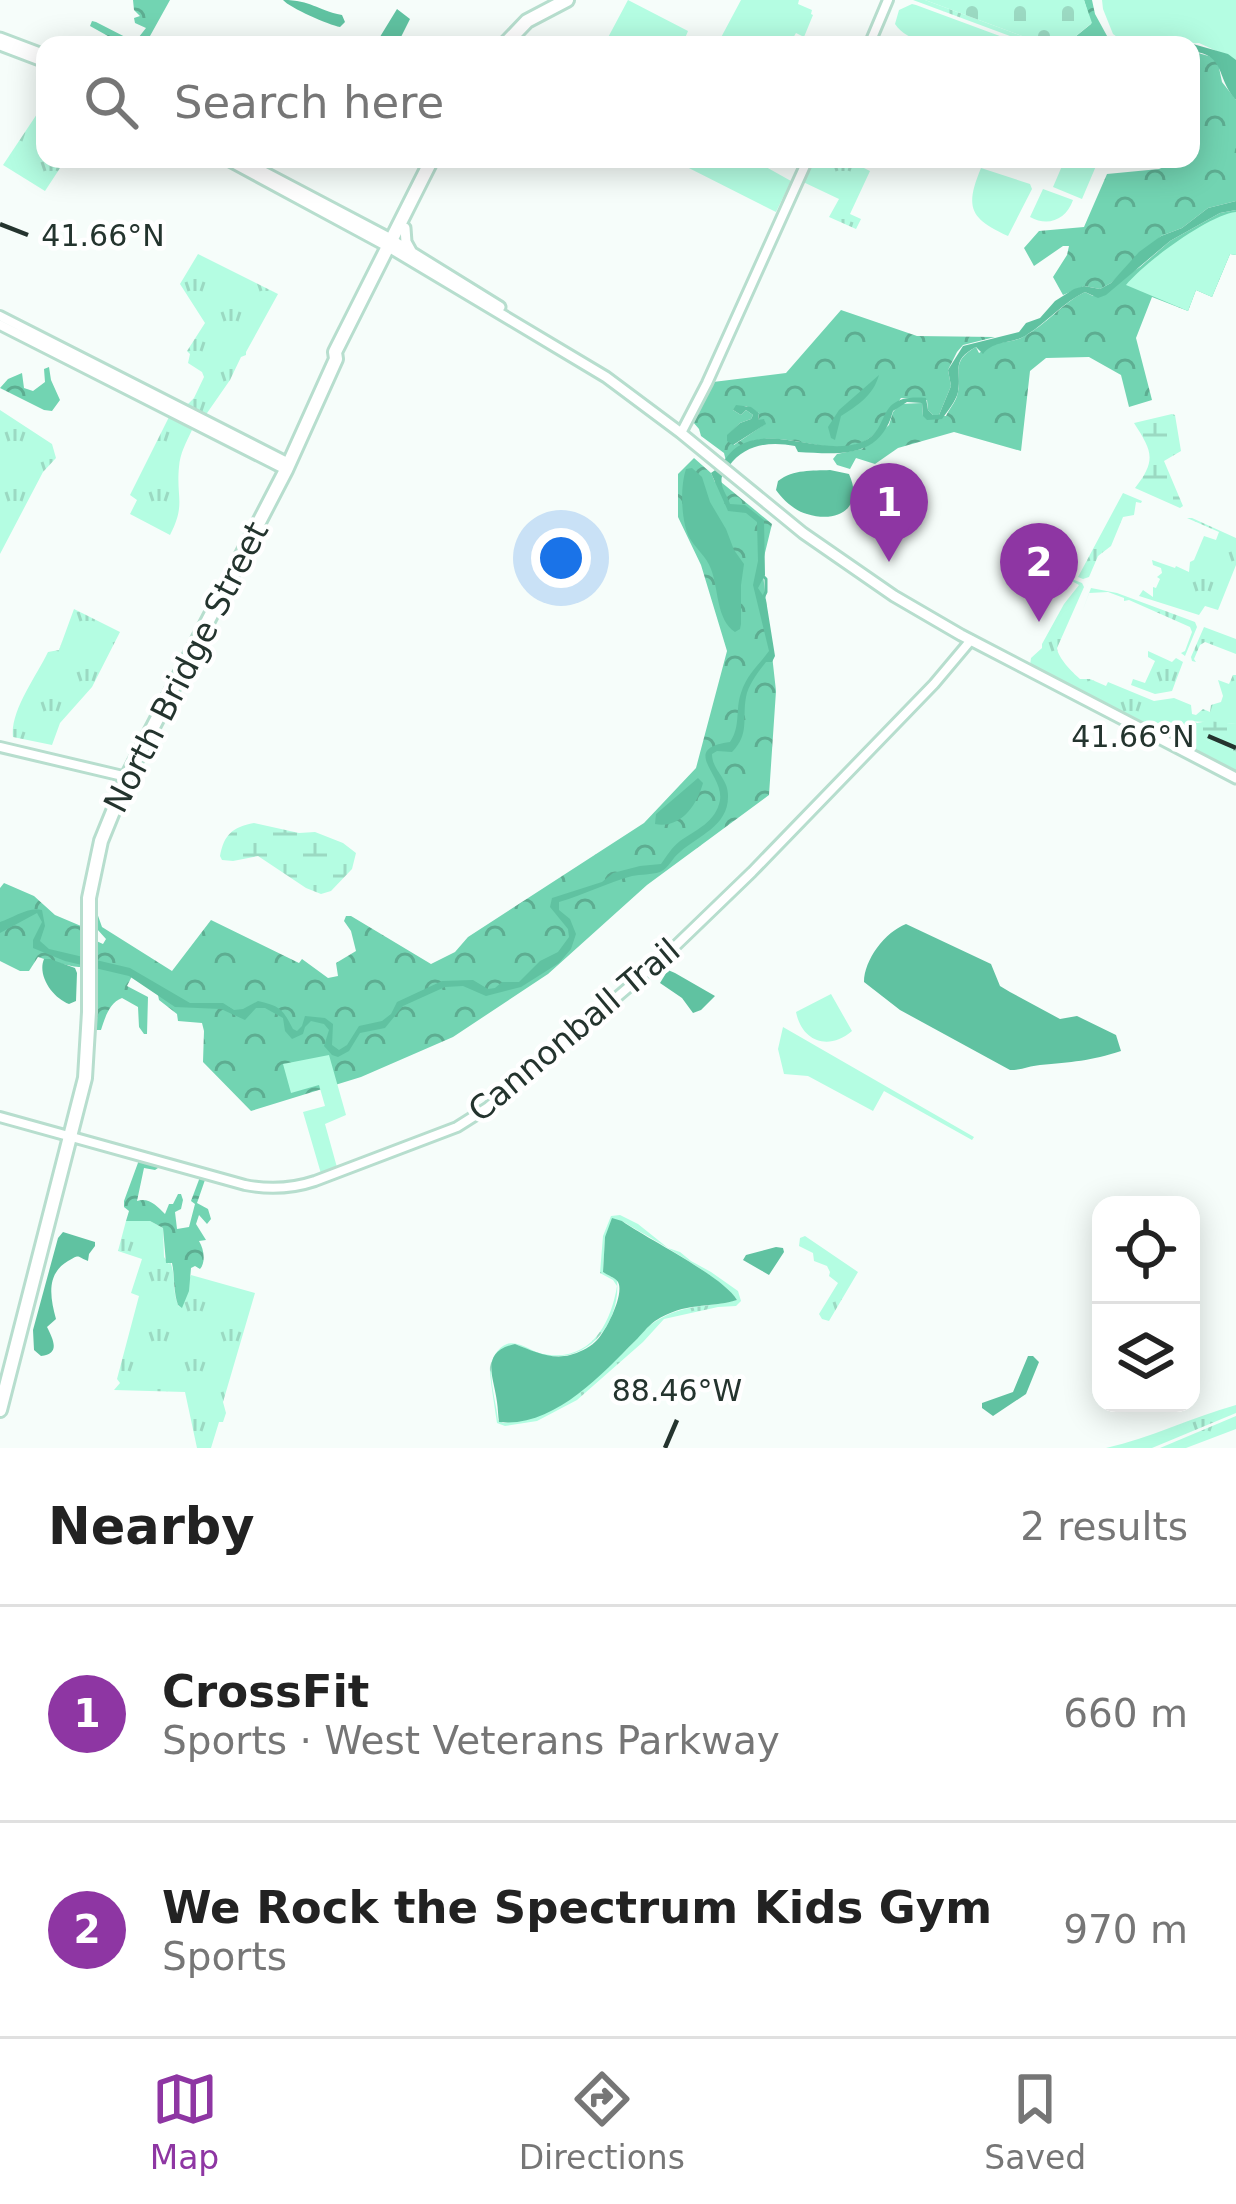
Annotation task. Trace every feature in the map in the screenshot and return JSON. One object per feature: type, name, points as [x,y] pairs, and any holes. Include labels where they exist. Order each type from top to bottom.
[{"type":"highway","points":[[513,36],[527,21],[566,0]]},
{"type":"highway","name":"North Bridge Street","points":[[0,1410],[85,1078],[93,871],[106,827],[432,168]]},
{"type":"main road","points":[[873,36],[888,0]]},
{"type":"main road","points":[[0,41],[36,55]]},
{"type":"main road","points":[[244,168],[371,233],[383,263],[410,256]]},
{"type":"main road","points":[[255,168],[526,323],[681,433],[802,533],[860,573],[971,640],[1236,778]]},
{"type":"main road","points":[[681,433],[804,168]]},
{"type":"main road","points":[[371,233],[401,227],[410,256]]},
{"type":"main road","points":[[0,320],[288,466]]},
{"type":"main road","name":"Cannonball Trail","points":[[0,1117],[245,1185],[282,1189],[315,1181],[470,1120],[665,956],[926,693],[971,640]]},
{"type":"main road","points":[[0,747],[127,777]]},
{"type":"green space","points":[[133,0],[170,0],[150,36],[140,36],[146,28],[135,23],[134,18],[140,16]]},
{"type":"green space","points":[[628,0],[688,31],[686,36],[609,36]]},
{"type":"green space","points":[[741,0],[799,0],[798,4],[812,10],[804,36],[722,36]]},
{"type":"green space","points":[[913,0],[925,0],[1022,36],[1010,36]]},
{"type":"green space","points":[[925,0],[1084,0],[1092,23],[1076,36],[1022,36]]},
{"type":"green space","points":[[1084,0],[1092,0],[1107,36],[1076,36],[1091,24]]},
{"type":"green space","points":[[1102,0],[1236,0],[1236,60],[1200,43],[1200,36],[1116,36]]},
{"type":"green space","points":[[912,4],[999,36],[909,36],[895,24],[899,10]]},
{"type":"green space","points":[[96,22],[123,36],[108,36],[90,26]]},
{"type":"green space","points":[[1200,54],[1212,57],[1236,100],[1236,201],[1208,208],[1182,228],[1161,236],[1100,289],[1084,286],[1063,295],[1053,277],[1069,246],[1034,266],[1024,248],[1039,231],[1084,227],[1107,174],[1200,168]]},
{"type":"green space","points":[[36,116],[36,168],[60,168],[45,191],[3,165]]},
{"type":"green space","points":[[689,168],[768,168],[791,181],[776,212]]},
{"type":"green space","points":[[808,168],[870,171],[850,214],[861,219],[856,229],[829,217],[839,199],[801,181]]},
{"type":"green space","points":[[981,168],[1030,184],[1032,189],[1008,236],[985,223],[974,210],[973,193]]},
{"type":"green space","points":[[1061,168],[1095,168],[1082,199],[1053,187]]},
{"type":"green space","points":[[1043,189],[1073,200],[1056,220],[1030,217]]},
{"type":"green space","points":[[1236,210],[1236,255],[1230,254],[1212,297],[1196,290],[1188,311],[1152,297],[1136,338],[1152,400],[1129,407],[1121,375],[1089,357],[1046,358],[1030,371],[1021,451],[954,432],[898,448],[875,464],[856,458],[850,469],[833,459],[862,449],[889,425],[900,404],[922,403],[923,416],[946,416],[957,396],[960,363],[967,353],[1023,337],[1085,292],[1093,296],[1140,267],[1170,241],[1220,213]]},
{"type":"green space","points":[[1236,212],[1236,255],[1230,254],[1212,297],[1196,290],[1188,311],[1126,285],[1177,241]]},
{"type":"green space","points":[[198,254],[278,294],[246,355],[205,416],[187,405],[204,377],[188,363],[187,351],[205,323],[180,284]]},
{"type":"green space","points":[[841,310],[917,336],[995,337],[963,345],[957,352],[948,370],[951,386],[939,415],[928,410],[927,400],[901,398],[875,433],[855,445],[758,440],[741,446],[726,461],[724,453],[701,436],[693,422],[713,382],[786,373]],"holes":[[[746,406],[759,413],[758,420],[765,424],[734,445],[727,436],[753,415],[733,410]]]},
{"type":"green space","points":[[49,367],[60,400],[52,411],[0,388],[22,373],[24,388],[33,391],[45,382],[44,369]]},
{"type":"green space","points":[[0,410],[52,444],[56,458],[43,472],[0,554]]},
{"type":"green space","points":[[1172,414],[1181,451],[1164,461],[1180,508],[1135,488],[1150,455],[1134,423]]},
{"type":"green space","points":[[169,417],[192,430],[180,462],[179,508],[170,535],[130,514],[137,500],[130,495]]},
{"type":"green space","points":[[694,458],[715,482],[772,524],[762,565],[776,691],[769,795],[647,885],[548,974],[453,1037],[361,1077],[251,1111],[203,1062],[202,1023],[178,1021],[177,1014],[159,1000],[156,985],[134,972],[127,986],[148,997],[147,1034],[139,1027],[138,1007],[122,998],[111,1007],[101,1030],[94,1030],[92,939],[103,944],[106,939],[91,929],[97,881],[96,910],[102,927],[172,971],[211,920],[299,963],[302,959],[328,978],[338,976],[336,963],[356,951],[346,916],[431,964],[644,823],[696,768],[727,651],[701,565],[678,517],[678,474]]},
{"type":"green space","points":[[1123,493],[1142,501],[1136,502],[1134,515],[1123,517],[1111,546],[1098,556],[1089,577],[1078,577]]},
{"type":"green space","points":[[1187,518],[1236,538],[1236,565],[1218,610],[1205,606],[1199,615],[1139,596],[1143,590],[1153,597],[1153,587],[1160,579],[1161,568],[1152,560],[1189,572],[1204,536],[1216,540],[1219,532]]},
{"type":"green space","points":[[1059,574],[1084,587],[1057,648],[1080,679],[1106,686],[1108,682],[1154,701],[1174,698],[1191,705],[1196,715],[1203,709],[1210,712],[1211,705],[1221,702],[1218,680],[1229,684],[1236,675],[1236,724],[1180,723],[1236,752],[1236,771],[1030,665],[1079,585]]},
{"type":"green space","points":[[1091,588],[1117,593],[1195,622],[1185,656],[1181,653],[1190,627],[1108,592],[1089,593]]},
{"type":"green space","points":[[74,609],[120,632],[92,687],[60,723],[52,745],[13,737],[25,694],[48,652],[59,650]]},
{"type":"green space","points":[[1204,627],[1236,639],[1236,654],[1205,642],[1196,662],[1192,661]]},
{"type":"green space","points":[[1148,651],[1183,662],[1172,691],[1155,694],[1131,685],[1133,679],[1145,683],[1155,661]]},
{"type":"green space","points":[[1174,714],[1197,723],[1236,724],[1236,752],[1194,732]]},
{"type":"green space","points":[[254,823],[315,832],[343,843],[356,853],[352,869],[331,891],[321,894],[258,856],[222,860],[230,833]]},
{"type":"green space","points":[[4,883],[81,926],[82,967],[38,957],[29,971],[20,971],[0,961],[0,888]]},
{"type":"green space","points":[[831,994],[852,1031],[826,1042],[804,1030],[796,1012]]},
{"type":"green space","points":[[783,1027],[974,1137],[884,1091],[873,1111],[808,1076],[784,1074],[778,1049]]},
{"type":"green space","points":[[329,1055],[346,1115],[325,1124],[338,1171],[322,1177],[303,1112],[325,1106],[319,1085],[291,1093],[283,1064]]},
{"type":"green space","points":[[139,1160],[158,1168],[144,1168],[137,1201],[149,1201],[165,1214],[181,1194],[181,1209],[175,1212],[177,1229],[189,1227],[195,1204],[191,1201],[200,1177],[206,1177],[197,1203],[208,1209],[211,1219],[207,1224],[199,1215],[196,1224],[206,1240],[199,1241],[203,1263],[200,1269],[191,1268],[182,1308],[176,1299],[172,1263],[166,1263],[163,1228],[150,1221],[126,1221],[129,1211],[124,1201]]},
{"type":"green space","points":[[611,1216],[638,1224],[738,1291],[741,1301],[736,1306],[664,1319],[577,1400],[537,1421],[505,1426],[497,1423],[490,1367],[494,1357],[501,1348],[512,1343],[559,1355],[572,1353],[566,1355],[551,1356],[515,1344],[493,1360],[498,1420],[522,1419],[556,1406],[667,1315],[737,1300],[702,1270],[622,1221],[605,1237],[603,1272],[617,1280],[617,1286],[600,1273],[603,1236]]},
{"type":"green space","points":[[126,1221],[150,1221],[163,1228],[164,1257],[172,1267],[179,1307],[191,1275],[255,1293],[223,1402],[226,1413],[211,1448],[197,1448],[185,1392],[114,1390],[120,1383],[117,1379],[139,1296],[131,1293],[142,1259],[118,1251]]},
{"type":"green space","points":[[805,1236],[858,1272],[829,1321],[819,1314],[838,1283],[829,1276],[827,1266],[799,1246]]},
{"type":"green space","points":[[617,1286],[609,1322],[591,1344],[575,1352],[610,1314]]},
{"type":"green space","points":[[1236,1405],[1236,1413],[1152,1448],[1106,1448],[1139,1439]]},
{"type":"green space","points":[[1236,1416],[1236,1429],[1186,1448],[1160,1448]]},
{"type":"shaded area","points":[[283,0],[342,15],[345,22],[340,27],[327,23]]},
{"type":"shaded area","points":[[397,9],[410,19],[402,36],[380,36]]},
{"type":"shaded area","points":[[1200,46],[1236,60],[1236,100],[1216,62]]},
{"type":"shaded area","points":[[1236,201],[1236,210],[1220,213],[1170,241],[1106,295],[1098,298],[1085,292],[1022,337],[983,354],[976,347],[968,352],[960,362],[957,395],[942,419],[927,420],[922,403],[907,402],[893,411],[878,438],[856,451],[798,452],[795,446],[767,444],[735,459],[723,474],[722,485],[730,504],[745,505],[764,520],[765,575],[758,588],[766,600],[775,656],[749,688],[738,745],[732,752],[712,754],[728,790],[727,807],[718,823],[663,870],[559,902],[559,910],[570,919],[576,934],[571,949],[559,963],[521,987],[486,996],[463,986],[445,987],[403,1006],[385,1028],[360,1033],[349,1051],[338,1057],[324,1046],[329,1030],[324,1024],[311,1021],[303,1034],[292,1039],[283,1018],[265,1008],[256,1008],[245,1020],[221,1009],[175,1007],[129,976],[33,948],[42,922],[37,913],[0,933],[0,922],[42,910],[45,926],[40,941],[49,949],[130,968],[190,1003],[223,1003],[234,1010],[258,1001],[272,1005],[297,1031],[305,1016],[325,1018],[333,1024],[332,1045],[339,1050],[359,1026],[382,1021],[397,1002],[442,981],[473,980],[488,989],[502,982],[519,982],[540,961],[558,952],[569,937],[550,907],[552,898],[602,882],[613,873],[661,864],[718,808],[719,790],[707,764],[707,750],[730,742],[744,686],[769,651],[753,585],[757,522],[746,513],[728,511],[711,473],[733,450],[750,441],[856,444],[876,432],[889,408],[908,398],[926,398],[928,410],[939,415],[951,386],[948,370],[963,346],[1019,332],[1074,289],[1100,289],[1161,236],[1182,228],[1208,208]]},
{"type":"shaded area","points":[[879,375],[869,394],[841,416],[835,440],[831,438],[828,427],[839,410]]},
{"type":"shaded area","points":[[736,405],[751,407],[766,424],[733,445],[727,435],[753,415],[746,410],[741,415],[733,410]]},
{"type":"shaded area","points":[[686,469],[702,477],[710,502],[744,564],[741,624],[735,632],[721,612],[709,565],[686,530],[683,485]]},
{"type":"shaded area","points":[[830,470],[849,474],[853,486],[851,504],[838,514],[803,513],[776,490],[778,481],[790,474]]},
{"type":"shaded area","points":[[698,778],[703,783],[686,814],[673,823],[655,824],[656,814]]},
{"type":"shaded area","points":[[906,924],[991,964],[1000,986],[1060,1019],[1077,1016],[1116,1035],[1121,1051],[1010,1070],[900,1010],[864,982],[877,948]]},
{"type":"shaded area","points":[[44,959],[75,968],[76,1001],[69,1004],[52,992],[43,972]]},
{"type":"shaded area","points":[[668,970],[715,996],[693,1013],[682,998],[660,983]]},
{"type":"shaded area","points":[[612,1218],[702,1269],[737,1300],[666,1315],[591,1384],[557,1408],[519,1422],[499,1422],[491,1367],[497,1353],[515,1344],[549,1356],[570,1355],[593,1344],[609,1323],[619,1288],[617,1280],[603,1272],[605,1237]]},
{"type":"shaded area","points":[[63,1232],[95,1242],[95,1246],[88,1261],[76,1257],[56,1272],[51,1294],[56,1319],[47,1327],[53,1349],[41,1356],[34,1350],[33,1330]]},
{"type":"shaded area","points":[[776,1247],[784,1252],[769,1275],[743,1260],[746,1255]]},
{"type":"shaded area","points":[[1028,1356],[1039,1362],[1026,1394],[993,1416],[982,1403],[1013,1392]]},
{"type":"waterway","points":[[762,600],[766,592],[763,576]]},
{"type":"place","name":"CrossFit","points":[[889,562]]},
{"type":"place","name":"We Rock the Spectrum Kids Gym","points":[[1039,622]]}]
